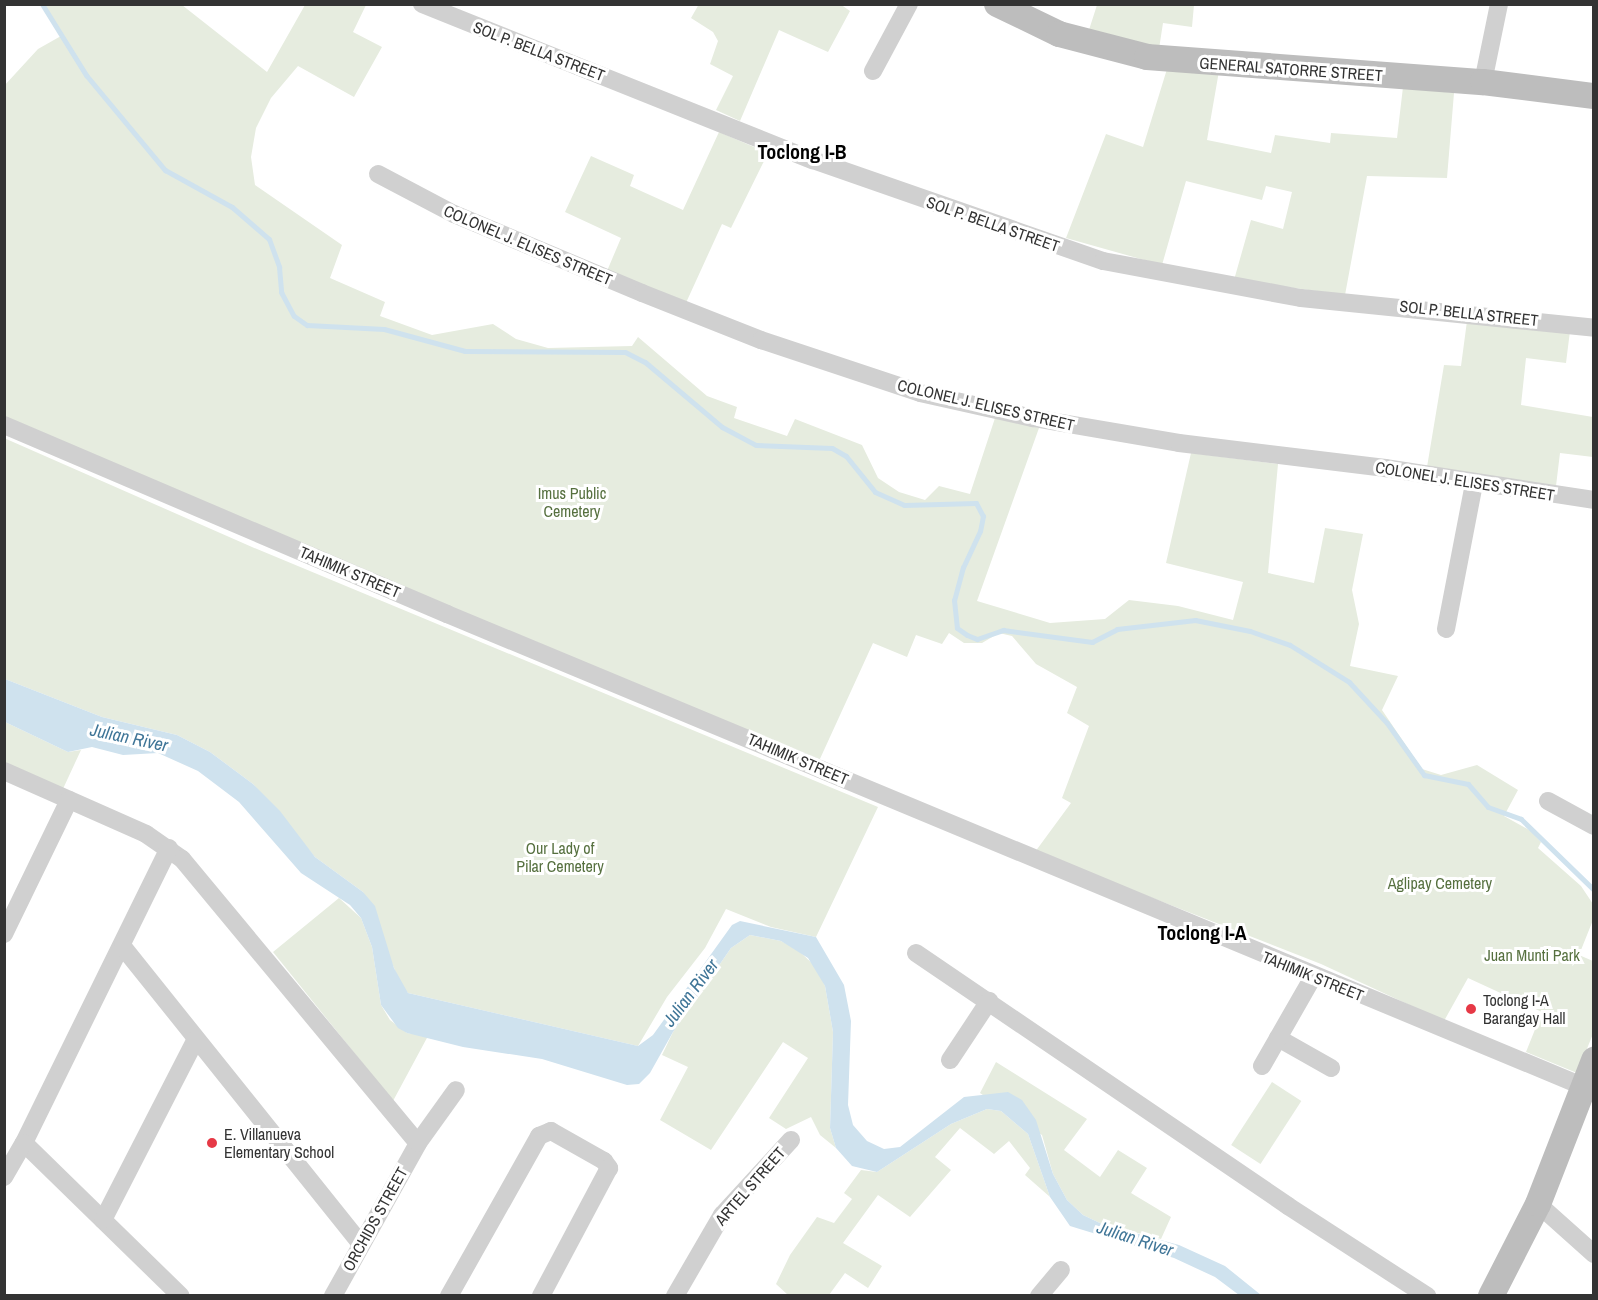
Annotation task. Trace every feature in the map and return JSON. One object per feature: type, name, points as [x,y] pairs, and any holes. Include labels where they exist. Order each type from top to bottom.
[{"type":"street","name":"SOL P. BELLA STREET","points":[[422,4],[813,160],[1103,261],[1301,298],[1593,328]]},
{"type":"street","points":[[873,71],[909,4]]},
{"type":"street","name":"GENERAL SATORRE STREET","points":[[997,4],[1059,34],[1147,57],[1483,82],[1593,96]]},
{"type":"street","points":[[1483,82],[1499,4]]},
{"type":"street","name":"COLONEL J. ELISES STREET","points":[[378,174],[454,214],[642,293],[761,340],[920,393],[1034,418],[1179,443],[1341,462],[1593,500]]},
{"type":"street","name":"TAHIMIK STREET","points":[[4,425],[1313,977],[1588,1089]]},
{"type":"street","points":[[1446,629],[1474,483]]},
{"type":"street","points":[[4,771],[169,848],[196,874],[418,1143]]},
{"type":"street","points":[[4,934],[69,800]]},
{"type":"street","points":[[1548,801],[1593,826]]},
{"type":"street","points":[[4,1177],[24,1143],[123,946],[169,848]]},
{"type":"street","points":[[123,946],[361,1244]]},
{"type":"street","points":[[916,953],[1288,1206],[1427,1296]]},
{"type":"street","points":[[1262,1066],[1313,977]]},
{"type":"street","points":[[950,1060],[989,1002]]},
{"type":"street","points":[[1278,1038],[1331,1068]]},
{"type":"street","points":[[103,1220],[196,1039]]},
{"type":"street","points":[[1491,1296],[1538,1204],[1588,1089],[1593,1060]]},
{"type":"street","name":"ORCHIDS STREET","points":[[333,1296],[418,1143],[456,1090]]},
{"type":"street","points":[[449,1296],[539,1136],[551,1131],[604,1161],[609,1168],[541,1296]]},
{"type":"street","name":"ARTEL STREET","points":[[675,1296],[723,1215],[790,1140]]},
{"type":"street","points":[[24,1143],[181,1296]]},
{"type":"street","points":[[1538,1204],[1593,1254]]},
{"type":"street","points":[[1039,1296],[1060,1270]]},
{"type":"green space","points":[[699,4],[840,4],[850,11],[828,52],[779,30],[740,121],[716,110],[733,76],[710,64],[718,41],[713,32],[691,18]]},
{"type":"green space","points":[[44,5],[182,5],[267,72],[305,5],[366,5],[353,32],[382,47],[354,97],[298,66],[271,98],[256,128],[251,157],[255,185],[342,245],[330,278],[385,302],[380,316],[432,335],[493,324],[516,339],[548,348],[632,346],[638,337],[707,396],[737,407],[734,418],[787,436],[795,419],[862,445],[878,478],[899,492],[925,500],[939,486],[970,494],[995,418],[1039,428],[977,601],[1050,623],[1105,619],[1129,600],[1178,606],[1233,620],[1243,582],[1166,563],[1191,453],[1278,464],[1268,573],[1314,583],[1325,528],[1363,534],[1352,590],[1359,624],[1350,666],[1398,676],[1382,710],[1422,769],[1441,775],[1477,765],[1518,790],[1504,816],[1531,831],[1541,842],[1538,848],[1581,886],[1593,904],[1593,920],[1579,955],[1593,961],[1593,1034],[1577,1073],[1526,1052],[1542,1012],[1468,978],[1444,1021],[1321,964],[1035,852],[1071,803],[1062,798],[1089,726],[1067,713],[1077,687],[1036,664],[1012,636],[999,633],[982,643],[964,643],[949,633],[942,644],[916,635],[907,657],[873,643],[819,761],[5,421],[4,86],[38,49],[61,36]]},
{"type":"green space","points":[[1097,5],[1194,5],[1192,27],[1163,23],[1159,49],[1088,33]]},
{"type":"green space","points":[[1167,69],[1219,71],[1207,140],[1271,153],[1275,135],[1330,143],[1331,133],[1397,138],[1403,87],[1454,93],[1447,178],[1367,176],[1345,295],[1234,280],[1251,220],[1283,229],[1292,192],[1266,186],[1262,200],[1186,181],[1162,265],[1066,238],[1106,134],[1143,147]]},
{"type":"green space","points":[[719,132],[768,153],[731,228],[722,224],[685,305],[607,271],[621,238],[565,212],[591,156],[634,175],[630,186],[683,210]]},
{"type":"green space","points":[[1467,321],[1570,331],[1566,363],[1526,358],[1521,405],[1593,417],[1593,457],[1560,453],[1556,486],[1427,467],[1444,365],[1461,366]]},
{"type":"green space","name":"Our Lady of Pilar Cemetery","points":[[4,438],[252,547],[878,807],[816,937],[771,927],[726,909],[705,948],[667,997],[638,1046],[408,993],[401,985],[363,892],[315,857],[253,784],[210,752],[177,735],[102,717],[5,679]]},
{"type":"green space","points":[[5,722],[68,752],[81,750],[62,791],[5,764]]},
{"type":"green space","points":[[339,898],[361,918],[372,947],[381,1005],[390,1020],[407,1033],[428,1036],[393,1101],[273,952]]},
{"type":"green space","points":[[750,935],[781,941],[797,949],[817,968],[825,986],[833,1032],[830,1128],[836,1148],[820,1135],[811,1117],[786,1129],[769,1118],[808,1058],[783,1042],[711,1150],[660,1120],[688,1067],[662,1055],[673,1032],[731,948]]},
{"type":"green space","points":[[996,1062],[1087,1119],[1064,1150],[1100,1177],[1118,1150],[1147,1168],[1131,1193],[1171,1217],[1161,1239],[1102,1224],[1083,1215],[1067,1200],[1053,1174],[1042,1135],[980,1093]]},
{"type":"green space","points":[[1272,1082],[1301,1101],[1261,1164],[1231,1145]]},
{"type":"green space","points":[[987,1109],[1001,1111],[1028,1134],[1050,1197],[1025,1175],[1030,1168],[1009,1141],[994,1154],[960,1128],[935,1157],[951,1170],[910,1217],[878,1195],[843,1243],[882,1266],[868,1288],[845,1273],[829,1295],[788,1295],[776,1284],[790,1255],[817,1217],[834,1223],[852,1199],[844,1193],[861,1170],[877,1172],[951,1124]]},
{"type":"water","name":"Julian River","points":[[5,679],[102,717],[177,735],[210,752],[253,784],[280,811],[315,857],[363,892],[375,906],[394,968],[408,993],[638,1046],[653,1035],[732,925],[740,921],[816,937],[844,985],[851,1021],[848,1105],[853,1125],[867,1141],[884,1149],[900,1147],[964,1097],[1008,1092],[1022,1100],[1036,1120],[1053,1174],[1067,1200],[1083,1215],[1102,1224],[1179,1245],[1225,1266],[1261,1295],[1239,1295],[1215,1277],[1174,1258],[1070,1226],[1050,1197],[1028,1134],[1001,1111],[987,1109],[951,1124],[877,1172],[852,1166],[836,1148],[830,1128],[833,1032],[825,986],[808,958],[781,941],[750,935],[731,948],[673,1032],[650,1073],[639,1084],[627,1085],[542,1059],[463,1047],[407,1033],[398,1028],[381,1005],[372,947],[361,918],[350,905],[301,873],[239,802],[198,771],[158,753],[123,755],[92,747],[68,752],[5,722]]},
{"type":"waterway","points":[[42,4],[86,75],[165,170],[232,207],[269,239],[279,267],[281,292],[294,316],[307,325],[384,329],[465,351],[625,352],[645,362],[722,427],[756,445],[832,448],[846,456],[875,492],[904,505],[976,503],[983,516],[980,531],[963,567],[954,600],[957,628],[967,635],[977,639],[1003,630],[1092,642],[1117,629],[1195,620],[1250,631],[1290,645],[1349,682],[1387,723],[1424,775],[1468,784],[1488,807],[1521,819],[1594,890]]},
{"type":"place","name":"Toclong I-A Barangay Hall","points":[[1471,1009]]},
{"type":"place","name":"E. Villanueva Elementary School","points":[[212,1143]]},
{"type":"district","name":"Toclong I-B","points":[[802,151]]},
{"type":"district","name":"Toclong I-A","points":[[1202,932]]},
{"type":"park label","name":"Imus Public Cemetery","points":[[572,502]]},
{"type":"park label","name":"Aglipay Cemetery","points":[[1440,883]]},
{"type":"park label","name":"Juan Munti Park","points":[[1532,955]]}]
